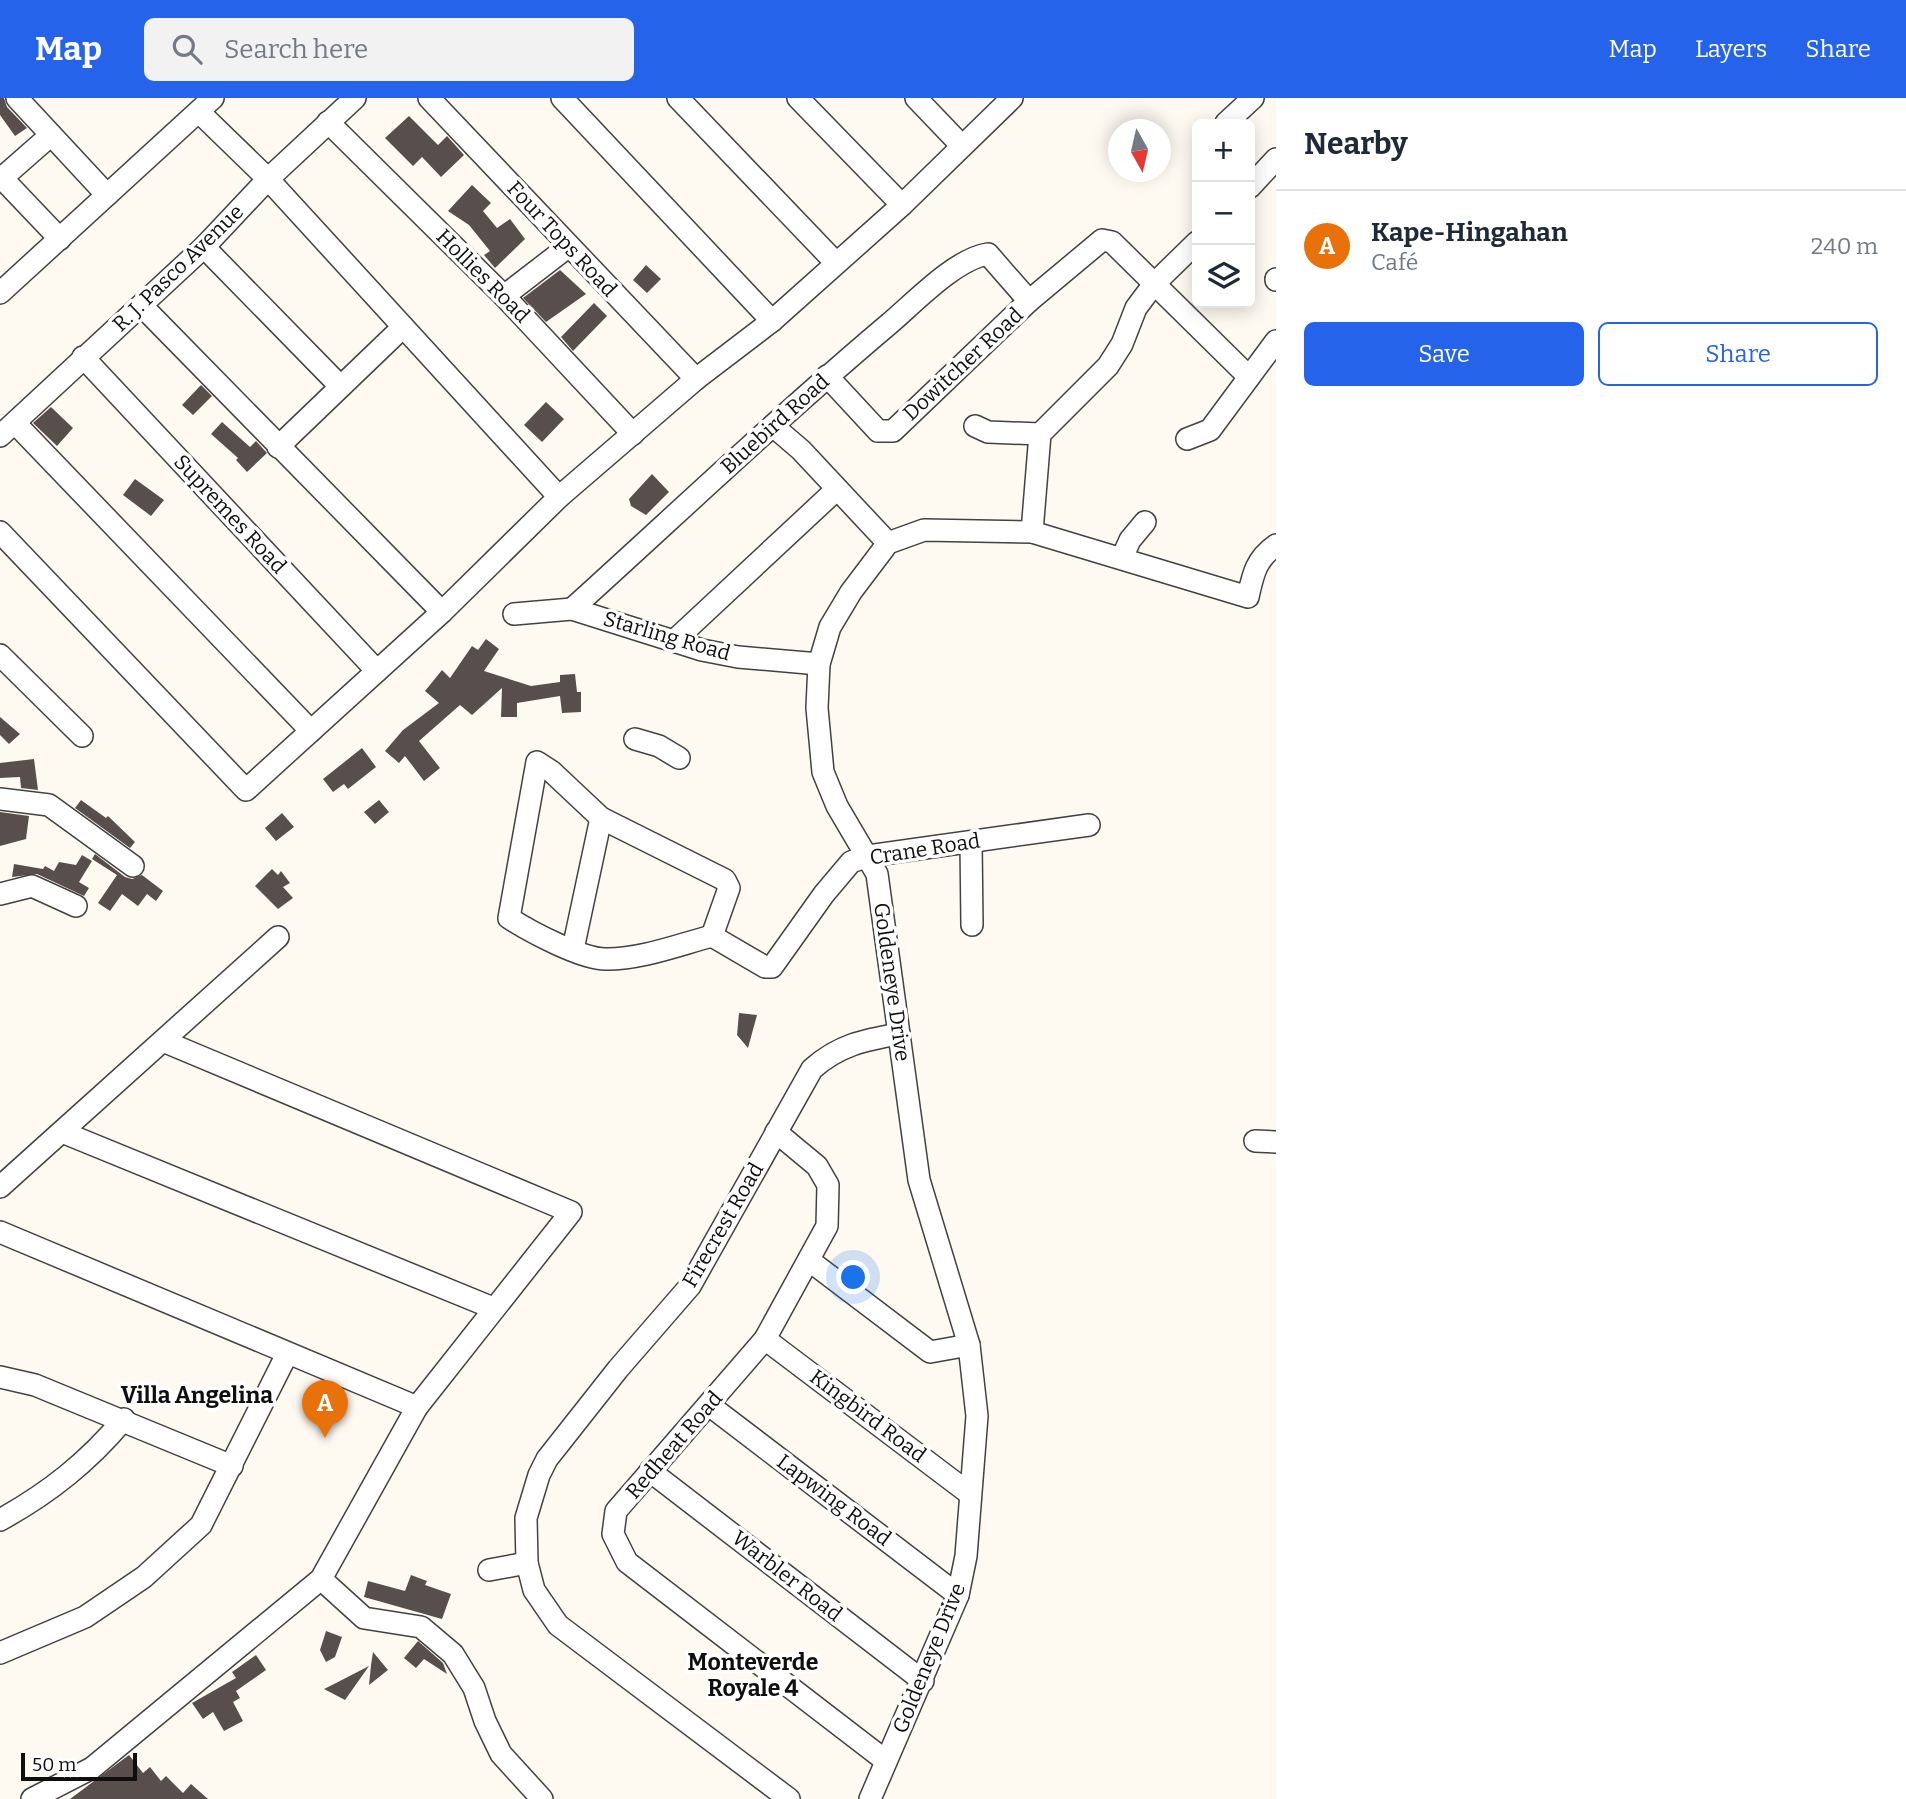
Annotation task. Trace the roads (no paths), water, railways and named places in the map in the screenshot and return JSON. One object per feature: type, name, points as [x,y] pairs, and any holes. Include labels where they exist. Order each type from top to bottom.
[{"type":"street","points":[[17,98],[107,195]]},
{"type":"street","name":"R. J. Pasco Avenue","points":[[7,429],[142,306],[204,247],[268,179],[355,98]]},
{"type":"street","name":"Four Tops Road","points":[[429,98],[696,379]]},
{"type":"street","points":[[562,98],[772,321]]},
{"type":"street","points":[[678,98],[835,264]]},
{"type":"street","points":[[798,98],[902,205]]},
{"type":"street","points":[[916,98],[961,145]]},
{"type":"street","points":[[0,532],[246,790],[442,612],[559,497],[696,379],[772,321],[902,205],[1012,98]]},
{"type":"street","points":[[1230,119],[1253,98]]},
{"type":"street","points":[[0,293],[206,105],[268,179],[559,497]]},
{"type":"street","name":"Hollies Road","points":[[328,122],[504,296],[634,434]]},
{"type":"street","points":[[51,135],[1,177],[60,239]]},
{"type":"street","points":[[1255,182],[1276,159]]},
{"type":"street","name":"Dowitcher Road","points":[[827,376],[878,431],[893,430],[1030,301],[1102,240],[1112,242],[1154,284]]},
{"type":"street","points":[[1032,532],[1040,434],[1108,366],[1122,344],[1136,308],[1154,284],[1194,245]]},
{"type":"street","points":[[504,296],[569,246]]},
{"type":"street","points":[[204,247],[340,386]]},
{"type":"street","name":"Bluebird Road","points":[[572,609],[827,376],[949,273],[978,255],[988,254],[1030,301]]},
{"type":"street","points":[[1154,284],[1249,377]]},
{"type":"street","points":[[142,306],[442,612]]},
{"type":"street","points":[[278,447],[403,327]]},
{"type":"street","points":[[1187,439],[1210,429],[1276,341]]},
{"type":"street","name":"Supremes Road","points":[[83,357],[377,671]]},
{"type":"street","points":[[773,426],[888,544],[924,530],[1032,532],[1248,597],[1255,567],[1264,553],[1276,545]]},
{"type":"street","points":[[975,426],[988,432],[1040,434]]},
{"type":"street","points":[[7,429],[311,731]]},
{"type":"street","points":[[674,640],[837,489]]},
{"type":"street","points":[[1122,558],[1130,541],[1145,522]]},
{"type":"street","name":"Goldeneye Drive","points":[[870,1799],[958,1595],[967,1556],[977,1416],[970,1345],[919,1180],[877,874],[837,806],[823,772],[817,708],[819,664],[830,627],[851,592],[888,544]]},
{"type":"street","name":"Starling Road","points":[[514,614],[572,609],[738,657],[819,664]]},
{"type":"street","points":[[0,655],[82,736]]},
{"type":"street","points":[[635,739],[659,746],[680,758]]},
{"type":"street","points":[[537,762],[551,771],[601,818],[725,880],[729,888],[727,899],[712,936],[632,957],[604,960],[573,949],[509,918],[537,762]]},
{"type":"street","points":[[0,799],[48,806],[133,866]]},
{"type":"street","points":[[573,949],[601,818]]},
{"type":"street","name":"Crane Road","points":[[712,936],[765,967],[772,967],[824,894],[851,862],[868,856],[1089,825]]},
{"type":"street","points":[[971,842],[972,925]]},
{"type":"street","points":[[0,894],[33,886],[76,906]]},
{"type":"street","points":[[0,1187],[278,937]]},
{"type":"street","name":"Firecrest Road","points":[[789,1799],[558,1625],[534,1590],[527,1563],[526,1518],[547,1459],[618,1369],[690,1286],[813,1069],[829,1054],[852,1042],[899,1034]]},
{"type":"street","points":[[32,1799],[92,1769],[321,1579],[417,1407],[571,1212],[163,1041]]},
{"type":"street","points":[[62,1132],[493,1308]]},
{"type":"street","name":"Redheat Road","points":[[775,1132],[817,1166],[828,1185],[827,1226],[765,1339],[617,1511],[613,1534],[627,1562],[887,1761]]},
{"type":"street","points":[[0,1232],[417,1407]]},
{"type":"street","points":[[810,1261],[930,1352],[970,1345]]},
{"type":"street","name":"Kingbird Road","points":[[765,1339],[970,1494]]},
{"type":"street","points":[[0,1653],[85,1617],[144,1577],[201,1525],[287,1354]]},
{"type":"street","points":[[0,1377],[35,1385],[124,1419],[232,1466]]},
{"type":"street","name":"Lapwing Road","points":[[709,1405],[958,1595]]},
{"type":"street","points":[[0,1520],[64,1480],[94,1454],[124,1419]]},
{"type":"street","name":"Warbler Road","points":[[650,1471],[923,1681]]},
{"type":"street","points":[[489,1570],[527,1563]]},
{"type":"street","points":[[321,1579],[364,1618],[421,1628],[453,1654],[474,1688],[485,1721],[501,1754],[535,1796]]},
{"type":"place","name":"Kape-Hingahan","points":[[325,1438]]},
{"type":"district","name":"Villa Angelina","points":[[197,1395]]},
{"type":"district","name":"Monteverde Royale 4","points":[[753,1675]]}]
